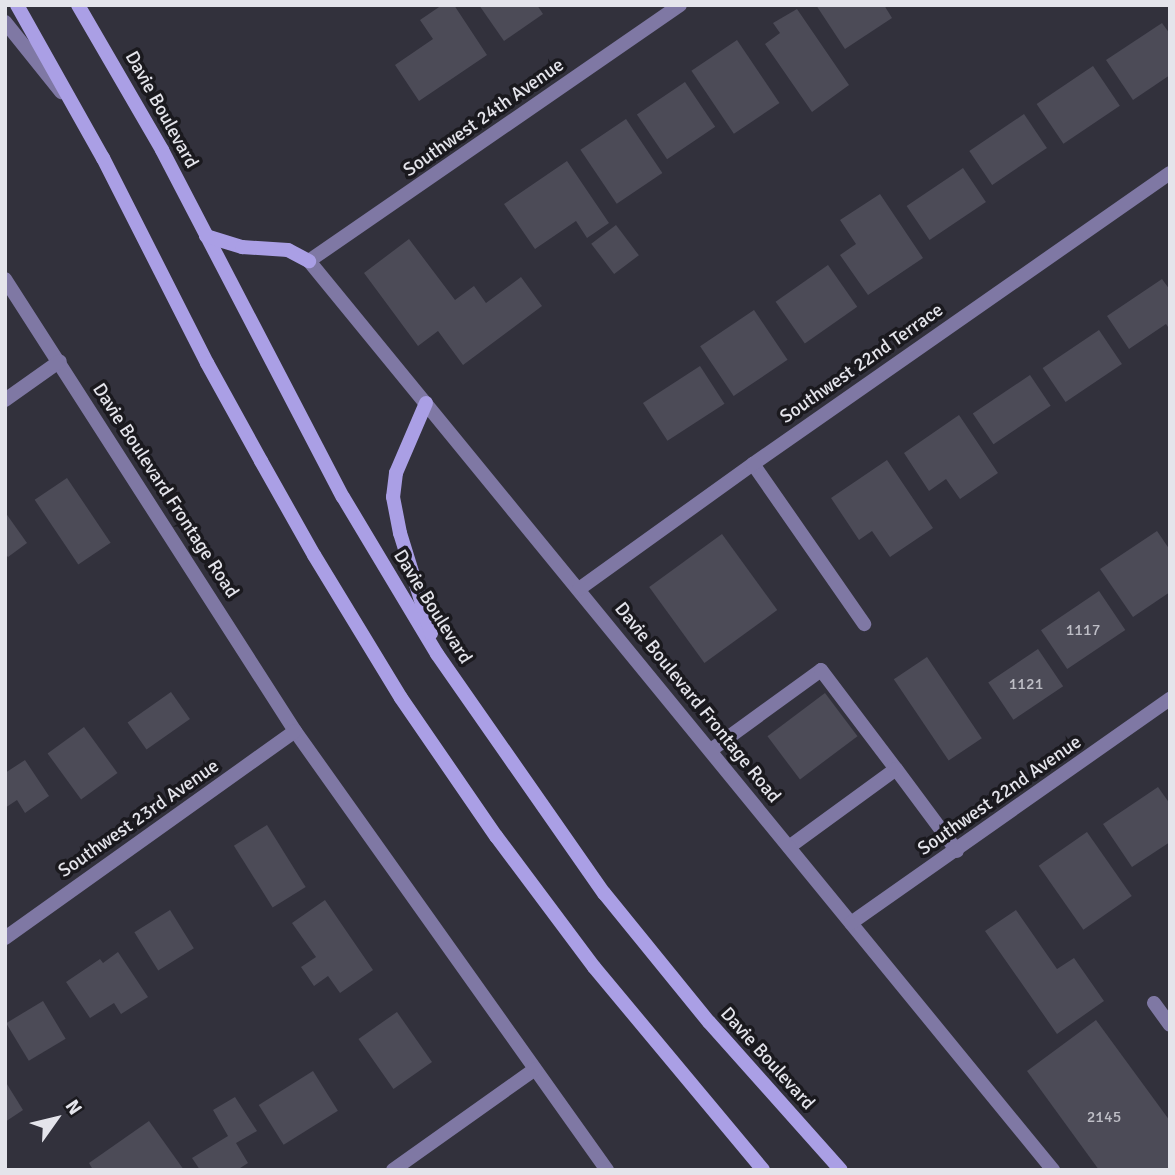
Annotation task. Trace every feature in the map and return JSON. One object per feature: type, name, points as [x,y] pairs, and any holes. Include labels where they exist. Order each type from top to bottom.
[{"type":"main road","points":[[17,5],[76,110],[272,481],[401,698],[496,836],[594,967],[763,1170]]},
{"type":"main road","points":[[66,5],[96,34]]},
{"type":"main road","name":"Davie Boulevard","points":[[78,5],[142,114],[342,497],[437,654],[604,892],[709,1022],[841,1170]]},
{"type":"main road","points":[[206,236],[242,247],[288,250],[309,261]]},
{"type":"main road","points":[[426,403],[396,473],[393,498],[400,533],[437,654]]},
{"type":"street","name":"Southwest 24th Avenue","points":[[309,261],[680,5]]},
{"type":"street","points":[[5,22],[76,110]]},
{"type":"street","name":"Southwest 22nd Terrace","points":[[579,589],[1170,173]]},
{"type":"street","name":"Davie Boulevard Frontage Road","points":[[309,261],[1053,1170]]},
{"type":"street","name":"Davie Boulevard Frontage Road","points":[[5,279],[295,731],[607,1170]]},
{"type":"street","points":[[5,400],[60,361]]},
{"type":"street","points":[[753,464],[864,624]]},
{"type":"street","points":[[710,750],[821,670],[957,851]]},
{"type":"street","name":"Southwest 22nd Avenue","points":[[851,923],[1170,699]]},
{"type":"street","name":"Southwest 23rd Avenue","points":[[5,937],[295,731]]},
{"type":"street","points":[[789,847],[896,769]]},
{"type":"street","points":[[1154,1003],[1170,1025]]},
{"type":"street","points":[[393,1170],[535,1069]]},
{"type":"building","points":[[442,5],[454,5],[487,55],[419,101],[395,65],[433,39],[420,20]]},
{"type":"building","points":[[479,5],[537,5],[543,14],[504,41]]},
{"type":"building","points":[[816,5],[884,5],[892,18],[845,49]]},
{"type":"building","points":[[797,9],[849,85],[812,112],[765,44],[780,33],[773,23]]},
{"type":"building","points":[[1162,23],[1170,34],[1170,75],[1133,100],[1106,60]]},
{"type":"building","points":[[737,40],[779,103],[734,134],[691,71]]},
{"type":"building","points":[[1093,66],[1120,106],[1063,144],[1037,104]]},
{"type":"building","points":[[685,82],[715,127],[667,159],[637,114]]},
{"type":"building","points":[[1024,114],[1047,148],[992,185],[969,151]]},
{"type":"building","points":[[626,119],[662,173],[617,204],[580,150]]},
{"type":"building","points":[[567,161],[609,223],[587,238],[576,221],[535,249],[504,204]]},
{"type":"building","points":[[963,168],[986,202],[930,240],[907,206]]},
{"type":"building","points":[[880,194],[923,258],[868,295],[840,255],[856,244],[840,220]]},
{"type":"building","points":[[616,225],[639,255],[614,274],[591,244]]},
{"type":"building","points":[[409,239],[455,300],[474,286],[486,303],[521,277],[542,306],[463,365],[438,331],[418,346],[364,273]]},
{"type":"building","points":[[828,265],[857,307],[805,343],[776,302]]},
{"type":"building","points":[[1162,279],[1170,290],[1170,330],[1166,324],[1129,349],[1107,316]]},
{"type":"building","points":[[754,310],[788,360],[734,396],[700,346]]},
{"type":"building","points":[[1099,330],[1122,364],[1066,402],[1043,368]]},
{"type":"building","points":[[700,366],[725,404],[667,441],[643,403]]},
{"type":"building","points":[[1030,375],[1051,406],[993,444],[973,414]]},
{"type":"building","points":[[959,415],[998,473],[960,499],[946,479],[929,491],[904,453]]},
{"type":"building","points":[[887,460],[933,528],[890,557],[872,531],[859,540],[831,498]]},
{"type":"building","points":[[67,478],[111,543],[78,564],[35,500]]},
{"type":"building","points":[[5,512],[27,543],[8,557],[5,554]]},
{"type":"building","points":[[1157,531],[1170,550],[1170,592],[1133,617],[1100,569]]},
{"type":"building","points":[[722,534],[777,610],[704,663],[649,587]]},
{"type":"building","points":[[1099,591],[1125,630],[1067,669],[1041,630]]},
{"type":"building","points":[[1038,649],[1063,686],[1013,720],[988,683]]},
{"type":"building","points":[[927,657],[982,738],[949,761],[894,679]]},
{"type":"building","points":[[171,692],[190,719],[147,749],[128,722]]},
{"type":"building","points":[[825,693],[857,736],[800,779],[767,736]]},
{"type":"building","points":[[84,727],[118,773],[81,800],[48,753]]},
{"type":"building","points":[[25,760],[49,796],[25,813],[17,800],[5,808],[5,773]]},
{"type":"building","points":[[1158,787],[1170,804],[1170,842],[1132,867],[1103,824]]},
{"type":"building","points":[[267,825],[306,887],[273,908],[234,846]]},
{"type":"building","points":[[1087,832],[1132,896],[1083,930],[1039,866]]},
{"type":"building","points":[[325,900],[373,970],[340,993],[328,976],[314,986],[301,967],[316,957],[292,923]]},
{"type":"building","points":[[170,910],[194,948],[158,970],[134,932]]},
{"type":"building","points":[[1016,910],[1057,969],[1074,958],[1104,1001],[1057,1034],[985,931]]},
{"type":"building","points":[[118,952],[148,997],[121,1014],[114,1003],[90,1018],[66,982],[100,959],[103,963]]},
{"type":"building","points":[[43,1001],[66,1039],[29,1061],[6,1023]]},
{"type":"building","points":[[397,1012],[432,1062],[393,1089],[358,1039]]},
{"type":"building","points":[[1096,1020],[1170,1121],[1170,1170],[1099,1170],[1027,1071]]},
{"type":"building","points":[[313,1071],[338,1111],[284,1145],[259,1105]]},
{"type":"building","points":[[5,1081],[23,1110],[5,1122]]},
{"type":"building","points":[[235,1097],[257,1131],[236,1143],[248,1163],[237,1170],[200,1170],[192,1158],[228,1136],[213,1110]]},
{"type":"building","points":[[149,1121],[184,1170],[93,1170],[89,1163]]}]
